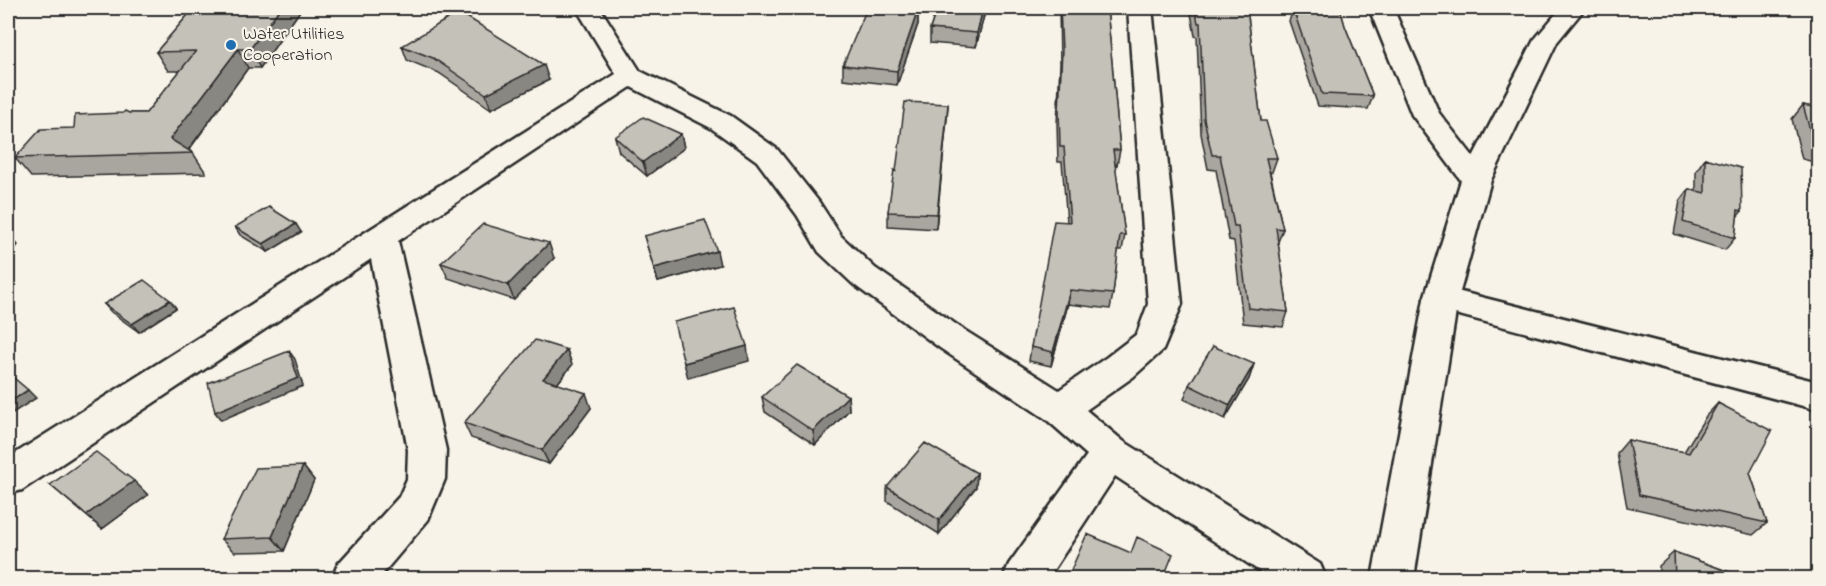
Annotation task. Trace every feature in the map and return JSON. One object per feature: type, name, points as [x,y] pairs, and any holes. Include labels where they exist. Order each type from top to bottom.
[{"type":"street","points":[[588,8],[630,75],[721,122],[767,155],[808,208],[830,244],[864,276],[952,339],[1059,409],[1110,452],[1305,579]]},
{"type":"street","points":[[1059,409],[1120,368],[1150,341],[1165,304],[1140,8]]},
{"type":"street","points":[[1381,8],[1426,115],[1476,180]]},
{"type":"street","points":[[1393,579],[1441,299],[1476,180],[1546,40],[1573,8]]},
{"type":"street","points":[[8,478],[630,75]]},
{"type":"street","points":[[353,579],[414,508],[426,479],[427,450],[382,237]]},
{"type":"street","points":[[1441,299],[1818,396]]},
{"type":"street","points":[[1024,579],[1110,452]]},
{"type":"building","points":[[194,8],[280,8],[250,49],[238,49],[170,139],[193,153],[15,158],[41,129],[74,128],[75,115],[123,113],[125,111],[146,113],[196,51],[156,52]]},
{"type":"building","points":[[867,8],[918,10],[897,71],[843,65]]},
{"type":"building","points":[[937,8],[983,8],[977,33],[930,29]]},
{"type":"building","points":[[1060,8],[1107,8],[1120,150],[1113,150],[1125,235],[1120,235],[1113,294],[1070,290],[1053,352],[1031,347],[1054,221],[1070,222],[1064,147],[1060,147],[1062,50]]},
{"type":"building","points":[[1195,8],[1247,8],[1261,121],[1266,121],[1277,158],[1266,158],[1283,229],[1276,228],[1288,312],[1248,308],[1238,226],[1234,226],[1220,155],[1212,155],[1204,119],[1200,23],[1198,23]]},
{"type":"building","points":[[1340,8],[1373,96],[1322,94],[1293,9]]},
{"type":"building","points":[[459,12],[544,65],[486,94],[433,58],[402,46]]},
{"type":"building","points":[[905,102],[948,104],[937,214],[888,212]]},
{"type":"building","points":[[1803,105],[1818,108],[1818,146],[1814,145]]},
{"type":"building","points":[[643,117],[681,134],[643,162],[615,137]]},
{"type":"building","points":[[1705,158],[1741,168],[1742,211],[1738,210],[1735,238],[1683,222],[1689,189],[1705,193]]},
{"type":"building","points":[[269,207],[296,224],[263,244],[235,227]]},
{"type":"building","points":[[705,220],[717,251],[654,268],[644,236]]},
{"type":"building","points":[[483,224],[549,243],[508,285],[441,263]]},
{"type":"building","points":[[144,280],[170,300],[132,324],[104,304]]},
{"type":"building","points":[[734,307],[747,346],[684,363],[674,322]]},
{"type":"building","points":[[535,340],[567,350],[543,379],[586,393],[542,450],[464,423]]},
{"type":"building","points":[[1213,346],[1254,364],[1230,405],[1189,385]]},
{"type":"building","points":[[289,351],[298,378],[215,412],[208,383]]},
{"type":"building","points":[[797,365],[848,396],[813,431],[762,397]]},
{"type":"building","points":[[8,373],[28,390],[8,403]]},
{"type":"building","points":[[1718,403],[1772,431],[1750,473],[1767,523],[1639,495],[1628,440],[1689,453]]},
{"type":"building","points":[[925,443],[977,473],[939,520],[887,487]]},
{"type":"building","points":[[96,452],[134,481],[86,515],[50,485]]},
{"type":"building","points":[[303,466],[272,537],[221,539],[256,468]]},
{"type":"building","points":[[1087,534],[1131,553],[1137,537],[1173,554],[1163,579],[1067,579]]},
{"type":"building","points":[[1674,552],[1749,579],[1675,579]]},
{"type":"place","name":"Water Utilities Cooperation","points":[[231,45]]}]
